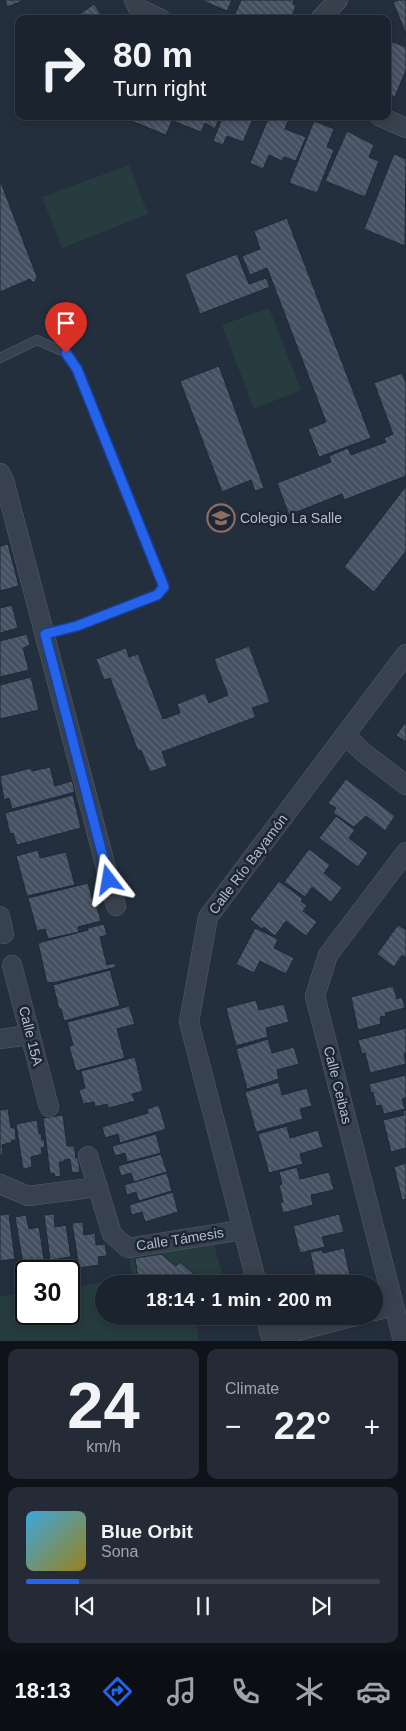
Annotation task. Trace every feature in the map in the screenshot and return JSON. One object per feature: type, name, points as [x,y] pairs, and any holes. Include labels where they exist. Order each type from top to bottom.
[{"type":"street","points":[[134,0],[138,8],[153,15]]},
{"type":"street","points":[[324,15],[338,0]]},
{"type":"street","points":[[388,120],[406,128]]},
{"type":"street","points":[[0,473],[4,480],[116,906]]},
{"type":"street","name":"Calle Río Bayamón","points":[[254,1275],[189,1022],[208,917],[406,654]]},
{"type":"street","points":[[345,735],[364,753],[406,784]]},
{"type":"street","name":"Calle Ceibas","points":[[403,1341],[315,996],[328,955],[406,852]]},
{"type":"street","name":"Calle 15A","points":[[12,965],[49,1107]]},
{"type":"street","points":[[0,1039],[30,1035]]},
{"type":"street","name":"Calle Támesis","points":[[88,1156],[112,1234],[128,1248],[242,1230]]},
{"type":"street","points":[[0,1184],[28,1196],[98,1187]]},
{"type":"street","points":[[383,1309],[393,1306]]},
{"type":"street","points":[[267,1325],[271,1340],[324,1325]]},
{"type":"lane","points":[[0,358],[37,340],[66,353],[77,369],[164,587],[157,595],[77,626],[45,634]]},
{"type":"green space","points":[[129,165],[148,214],[62,248],[42,197]]},
{"type":"green space","points":[[269,308],[301,390],[254,409],[222,325]]},
{"type":"green space","points":[[214,1245],[222,1275],[132,1275],[129,1256]]},
{"type":"green space","points":[[95,1283],[95,1325],[200,1325],[197,1326],[199,1341],[0,1341],[0,1296],[15,1294],[15,1325],[80,1325],[80,1285]]},
{"type":"building","points":[[5,0],[25,0],[7,7]]},
{"type":"building","points":[[201,0],[232,0],[227,11]]},
{"type":"building","points":[[241,0],[294,0],[293,4],[296,5],[292,15],[235,14]]},
{"type":"building","points":[[406,0],[406,34],[393,2]]},
{"type":"building","points":[[94,4],[101,15],[79,15]]},
{"type":"building","points":[[391,41],[406,47],[406,70],[395,97],[391,95]]},
{"type":"building","points":[[129,120],[172,120],[166,135]]},
{"type":"building","points":[[176,120],[218,120],[215,129],[205,123],[201,132],[175,122]]},
{"type":"building","points":[[221,120],[253,120],[243,142],[227,136],[223,145],[213,141]]},
{"type":"building","points":[[267,120],[288,120],[285,129],[306,137],[296,161],[284,157],[282,161],[269,155],[263,169],[250,163]]},
{"type":"building","points":[[314,121],[334,129],[327,147],[334,150],[317,193],[289,183]]},
{"type":"building","points":[[347,131],[374,145],[369,157],[379,161],[365,197],[325,181]]},
{"type":"building","points":[[394,154],[406,159],[405,246],[364,229]]},
{"type":"building","points":[[0,180],[37,277],[35,282],[32,282],[30,279],[0,292]]},
{"type":"building","points":[[287,218],[371,438],[319,457],[308,429],[326,422],[267,268],[250,275],[242,256],[260,249],[254,231]]},
{"type":"building","points":[[237,254],[249,284],[266,278],[270,287],[200,314],[185,274]]},
{"type":"building","points":[[219,366],[264,488],[255,491],[251,480],[222,492],[180,381]]},
{"type":"building","points":[[402,373],[406,383],[406,476],[344,500],[342,494],[289,515],[277,483],[331,462],[329,456],[348,448],[351,455],[386,442],[384,438],[393,434],[374,383]]},
{"type":"building","points":[[406,486],[406,551],[374,592],[344,567]]},
{"type":"building","points":[[8,544],[19,586],[0,591],[0,546]]},
{"type":"building","points":[[12,605],[18,628],[0,633],[0,608]]},
{"type":"building","points":[[27,634],[30,645],[23,648],[29,670],[0,677],[0,641]]},
{"type":"building","points":[[249,646],[270,702],[252,708],[256,717],[162,752],[167,766],[150,772],[141,750],[138,751],[110,678],[104,680],[96,659],[126,648],[129,657],[138,654],[163,719],[180,713],[177,704],[205,693],[209,703],[228,695],[214,659]]},
{"type":"building","points":[[31,677],[39,710],[0,719],[0,685]]},
{"type":"building","points":[[406,722],[406,742],[396,735]]},
{"type":"building","points":[[50,767],[55,786],[72,781],[75,792],[12,809],[9,798],[4,800],[0,776],[31,768],[32,771]]},
{"type":"building","points":[[346,779],[395,816],[385,831],[366,816],[354,827],[333,813],[336,808],[328,803]]},
{"type":"building","points":[[73,795],[81,828],[17,845],[13,833],[10,834],[5,813]]},
{"type":"building","points":[[336,816],[355,830],[349,838],[368,853],[358,867],[319,838]]},
{"type":"building","points":[[309,849],[330,865],[324,873],[342,888],[331,902],[312,887],[305,897],[284,882]]},
{"type":"building","points":[[38,850],[40,858],[66,852],[75,885],[27,896],[16,856]]},
{"type":"building","points":[[279,881],[303,899],[301,901],[307,906],[303,911],[317,922],[306,936],[286,921],[275,936],[264,927],[262,929],[250,919]]},
{"type":"building","points":[[88,883],[101,921],[78,927],[79,932],[48,939],[45,929],[37,931],[28,898]]},
{"type":"building","points":[[104,924],[107,935],[100,937],[107,965],[115,963],[116,967],[47,983],[38,943]]},
{"type":"building","points":[[398,925],[406,930],[406,958],[402,955],[394,967],[377,954]]},
{"type":"building","points":[[255,928],[278,939],[274,948],[294,958],[286,974],[260,961],[254,973],[236,964]]},
{"type":"building","points":[[110,970],[120,1006],[64,1021],[53,985]]},
{"type":"building","points":[[393,986],[397,999],[402,997],[405,1008],[385,1013],[386,1016],[380,1017],[381,1024],[358,1030],[351,997]]},
{"type":"building","points":[[256,1000],[259,1010],[284,1004],[289,1022],[266,1028],[268,1037],[236,1046],[226,1008]]},
{"type":"building","points":[[129,1006],[135,1024],[117,1029],[125,1058],[76,1071],[69,1047],[73,1045],[67,1022]]},
{"type":"building","points":[[406,1028],[406,1053],[404,1054],[406,1064],[370,1073],[365,1053],[362,1054],[358,1040]]},
{"type":"building","points":[[268,1039],[272,1053],[294,1047],[299,1064],[277,1070],[279,1079],[247,1089],[236,1049]]},
{"type":"building","points":[[135,1057],[143,1091],[132,1094],[135,1101],[109,1108],[107,1104],[95,1107],[94,1102],[83,1104],[79,1090],[85,1088],[81,1071]]},
{"type":"building","points":[[406,1075],[406,1098],[402,1099],[405,1109],[384,1114],[381,1105],[376,1106],[369,1084]]},
{"type":"building","points":[[279,1082],[282,1095],[307,1088],[312,1106],[300,1109],[303,1119],[256,1132],[245,1092]]},
{"type":"building","points":[[159,1105],[166,1129],[120,1143],[118,1134],[105,1138],[102,1127],[148,1113],[147,1109]]},
{"type":"building","points":[[8,1109],[11,1128],[15,1128],[16,1140],[2,1145],[3,1155],[0,1155],[0,1110]]},
{"type":"building","points":[[406,1110],[406,1148],[391,1152],[383,1120],[404,1115],[403,1111]]},
{"type":"building","points":[[63,1115],[67,1146],[74,1146],[80,1172],[72,1173],[70,1159],[64,1160],[64,1162],[59,1162],[61,1176],[55,1177],[54,1173],[50,1174],[43,1118]]},
{"type":"building","points":[[37,1120],[39,1134],[41,1134],[42,1140],[44,1139],[45,1147],[41,1148],[42,1154],[31,1157],[32,1167],[23,1169],[16,1124]]},
{"type":"building","points":[[287,1126],[290,1138],[318,1130],[323,1147],[300,1154],[303,1164],[269,1173],[258,1134]]},
{"type":"building","points":[[156,1134],[161,1153],[127,1162],[125,1153],[115,1156],[112,1146]]},
{"type":"building","points":[[161,1154],[167,1172],[134,1182],[131,1173],[121,1176],[118,1166]]},
{"type":"building","points":[[406,1163],[406,1199],[402,1200],[394,1167]]},
{"type":"building","points":[[297,1167],[300,1179],[329,1172],[334,1190],[311,1195],[313,1205],[283,1213],[280,1202],[283,1202],[279,1185],[282,1184],[279,1172]]},
{"type":"building","points":[[167,1173],[172,1191],[139,1201],[136,1192],[127,1195],[124,1185]]},
{"type":"building","points":[[173,1192],[178,1212],[145,1222],[142,1212],[132,1215],[129,1205]]},
{"type":"building","points":[[9,1214],[15,1259],[0,1261],[0,1215]]},
{"type":"building","points":[[54,1214],[55,1227],[66,1225],[71,1257],[50,1260],[44,1215]]},
{"type":"building","points":[[339,1214],[344,1232],[322,1237],[325,1247],[300,1253],[293,1226]]},
{"type":"building","points":[[26,1215],[29,1229],[39,1227],[44,1260],[22,1260],[15,1217]]},
{"type":"building","points":[[83,1222],[84,1235],[95,1233],[96,1245],[105,1244],[107,1256],[98,1257],[99,1265],[80,1268],[72,1223]]},
{"type":"building","points":[[344,1248],[350,1275],[315,1275],[310,1252],[322,1250],[323,1253]]},
{"type":"building","points":[[161,1254],[176,1266],[180,1262],[193,1273],[192,1275],[137,1275],[135,1258]]},
{"type":"place","name":"Colegio La Salle","points":[[221,518]]},
{"type":"route","points":[[66,353],[77,369],[164,587],[157,595],[77,626],[45,634],[109,880]]}]
